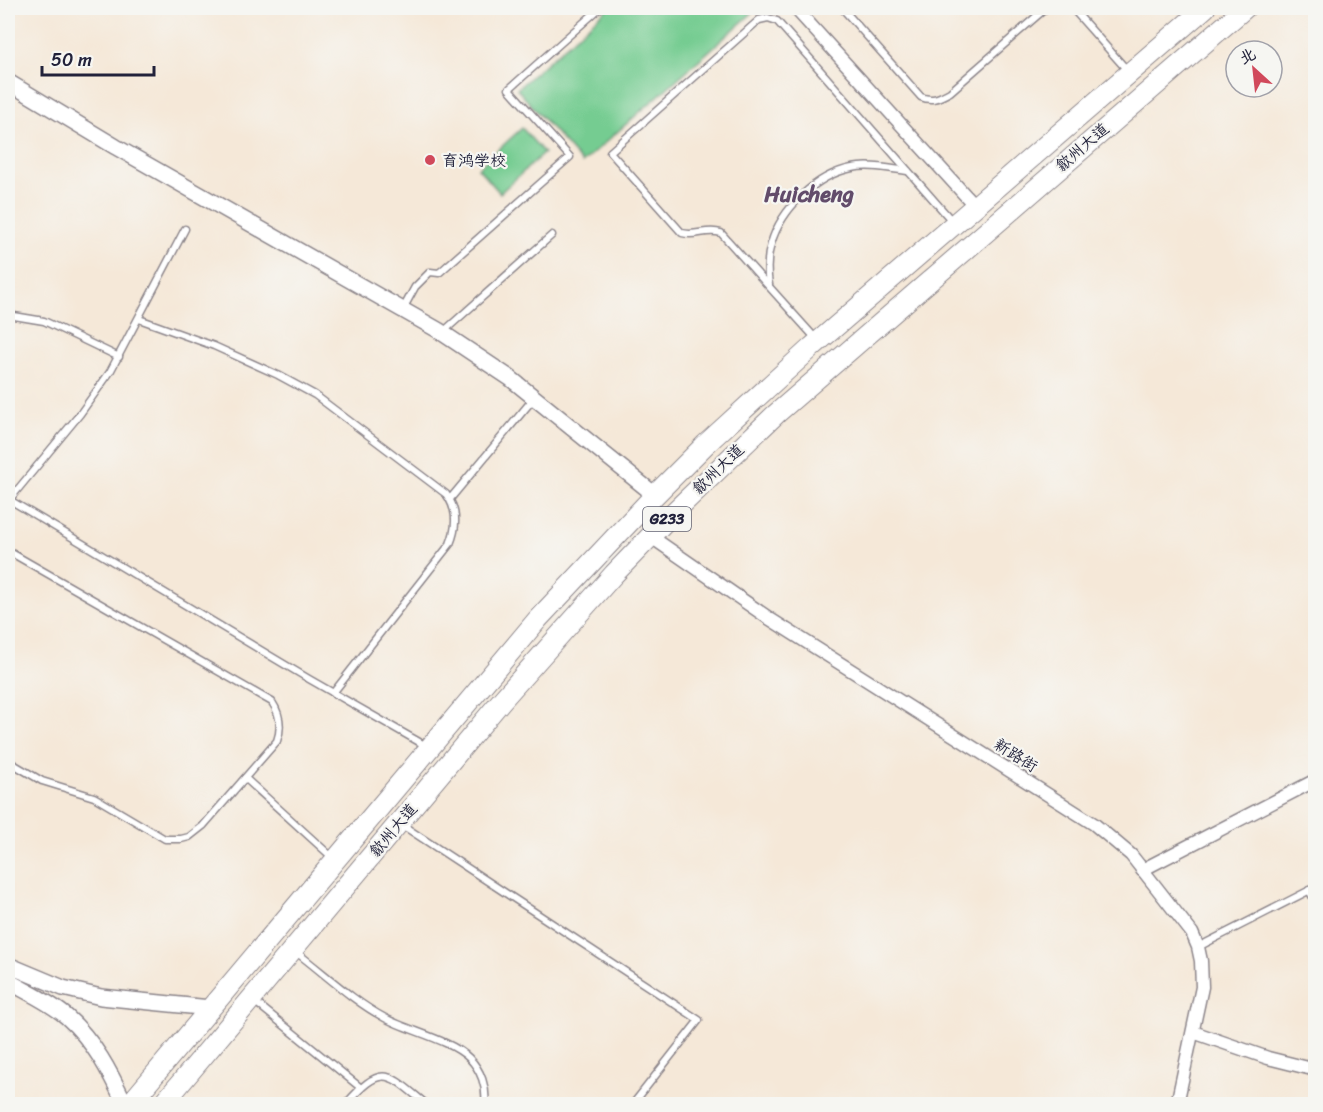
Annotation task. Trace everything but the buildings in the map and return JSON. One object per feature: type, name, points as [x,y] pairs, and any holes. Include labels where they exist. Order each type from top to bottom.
[{"type":"highway","name":"歙州大道","points":[[128,1104],[538,619],[655,495],[758,395],[818,341],[1205,8]]},
{"type":"highway","name":"歙州大道","points":[[163,1104],[550,644],[650,536],[724,462],[829,366],[1245,8]]},
{"type":"street","points":[[795,8],[975,206]]},
{"type":"street","points":[[8,82],[127,153],[443,333],[535,397],[655,495]]},
{"type":"street","name":"新路街","points":[[650,536],[770,619],[1094,824],[1131,855],[1192,933],[1201,961],[1202,987],[1178,1104]]},
{"type":"street","points":[[1142,870],[1316,780]]},
{"type":"street","points":[[8,965],[63,988],[101,998],[210,1008]]},
{"type":"street","points":[[8,981],[65,1015],[77,1027],[100,1055],[128,1104]]},
{"type":"street","points":[[1193,1032],[1268,1058],[1316,1070]]},
{"type":"lane","points":[[403,309],[415,287],[430,273],[439,273],[570,157],[509,89],[600,8]]},
{"type":"lane","points":[[842,8],[921,97],[928,100],[950,92],[1046,8]]},
{"type":"lane","points":[[1072,8],[1130,73]]},
{"type":"lane","points":[[818,341],[721,233],[708,230],[690,235],[682,233],[610,152],[759,20],[768,18],[777,21],[954,224]]},
{"type":"lane","points":[[769,286],[768,258],[771,244],[784,217],[805,194],[825,179],[850,168],[873,167],[908,171]]},
{"type":"lane","points":[[185,229],[119,357],[85,407],[8,499],[333,693],[429,747]]},
{"type":"lane","points":[[443,333],[552,235]]},
{"type":"lane","points":[[8,315],[44,321],[119,357]]},
{"type":"lane","points":[[139,319],[214,346],[278,375],[315,395],[446,494],[450,500],[456,522],[450,544],[333,693]]},
{"type":"lane","points":[[450,500],[535,397]]},
{"type":"lane","points":[[8,550],[272,702],[279,714],[277,741],[197,832],[189,837],[173,840],[165,839],[94,797],[42,781],[8,761]]},
{"type":"lane","points":[[245,778],[335,859]]},
{"type":"lane","points":[[399,823],[699,1020],[633,1104]]},
{"type":"lane","points":[[1198,946],[1312,889],[1316,903]]},
{"type":"lane","points":[[293,950],[368,1008],[386,1019],[465,1054],[481,1075],[486,1095],[485,1104]]},
{"type":"lane","points":[[252,999],[361,1088]]},
{"type":"lane","points":[[346,1104],[361,1088],[377,1078],[389,1076],[426,1104]]},
{"type":"green space","points":[[608,8],[758,8],[582,163],[517,89]]},
{"type":"green space","points":[[522,128],[544,153],[500,193],[478,168]]},
{"type":"place","name":"育鸿学校","points":[[430,160]]},
{"type":"district","name":"Huicheng","points":[[809,194]]}]
